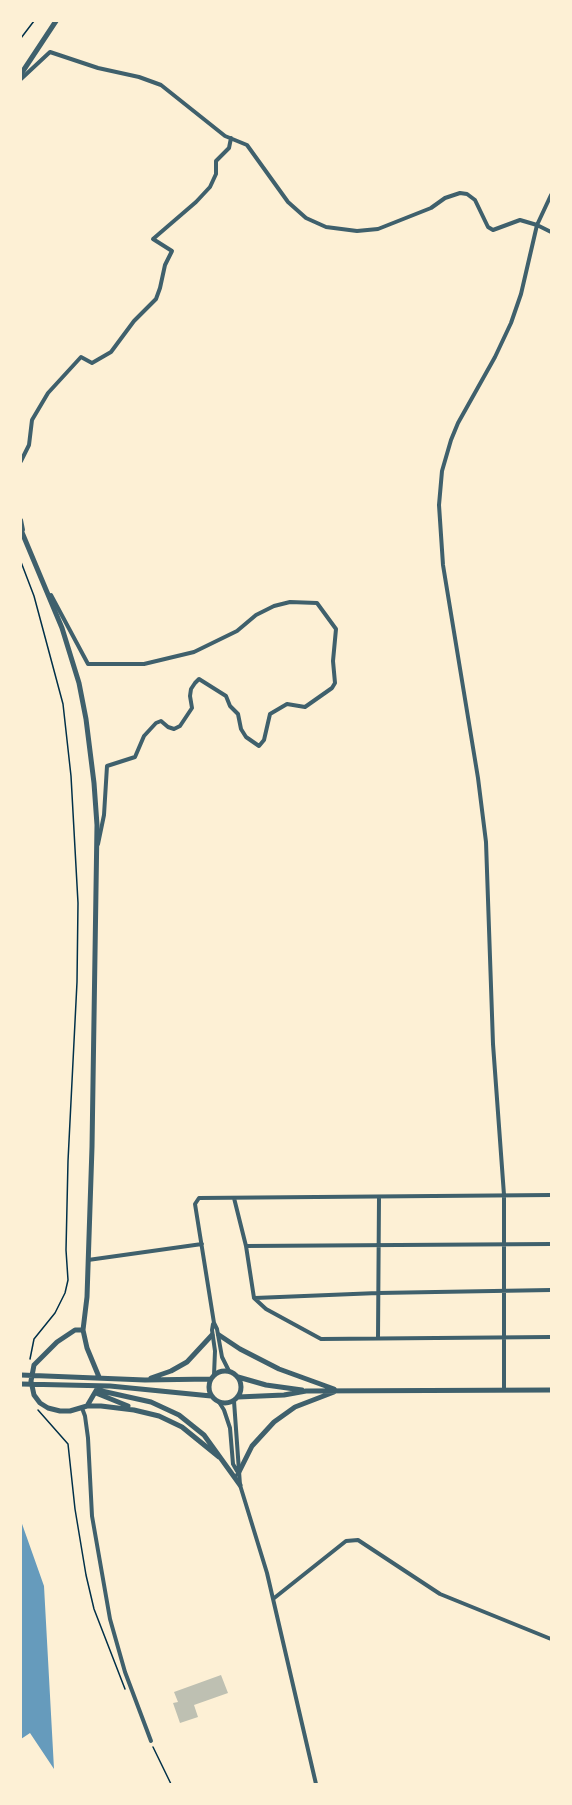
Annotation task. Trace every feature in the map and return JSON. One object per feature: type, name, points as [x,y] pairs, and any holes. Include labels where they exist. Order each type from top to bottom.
[{"type":"street","points":[[21,74],[56,21]]},
{"type":"street","points":[[21,79],[50,52],[161,85],[220,133],[242,142],[252,151],[288,202],[306,218],[326,227],[357,231],[378,229],[431,208],[445,198],[460,193],[467,194],[475,200],[488,227],[493,230],[520,220],[551,232]]},
{"type":"street","points":[[21,461],[29,445],[32,420],[48,393],[81,357],[92,363],[111,352],[134,321],[156,298],[165,265],[172,251],[153,239],[210,187],[216,174],[216,161],[229,148],[231,138]]},
{"type":"street","points":[[504,1391],[504,1195],[493,1044],[486,842],[478,778],[443,566],[439,505],[442,471],[451,440],[511,323],[537,225],[551,195]]},
{"type":"street","points":[[21,520],[22,532],[46,586],[88,664],[136,664],[194,651],[237,631],[256,615],[274,606],[290,602],[317,603],[336,630],[333,661],[335,683],[305,707],[287,704],[270,714],[264,740],[259,746],[246,737],[237,714],[230,706],[226,696],[199,679],[191,689],[192,708],[180,726],[174,729],[161,721],[156,723],[144,736],[135,757],[107,766],[104,815],[97,854]]},
{"type":"street","points":[[46,586],[74,667],[86,719],[94,783],[97,854],[92,1147],[87,1297],[83,1330],[99,1377]]},
{"type":"street","points":[[211,1396],[209,1390],[215,1335],[195,1204],[199,1198],[551,1195]]},
{"type":"street","points":[[378,1338],[379,1197]]},
{"type":"street","points":[[234,1198],[246,1246],[255,1298],[266,1309],[321,1339],[551,1337]]},
{"type":"street","points":[[87,1261],[202,1244]]},
{"type":"street","points":[[246,1246],[551,1244]]},
{"type":"street","points":[[255,1298],[551,1290]]},
{"type":"street","points":[[83,1330],[68,1334],[34,1365],[31,1381],[34,1395],[40,1402],[48,1408],[70,1411],[85,1407],[135,1410],[159,1416],[177,1423],[219,1457]]},
{"type":"street","points":[[215,1335],[229,1371],[238,1377],[306,1391]]},
{"type":"street","points":[[145,1380],[180,1366],[215,1335]]},
{"type":"street","points":[[215,1335],[279,1369],[338,1390]]},
{"type":"street","points":[[21,1375],[145,1380],[212,1377],[229,1371]]},
{"type":"street","points":[[238,1377],[242,1387],[236,1399],[240,1485],[267,1573],[316,1784]]},
{"type":"street","points":[[21,1384],[83,1386],[151,1402],[173,1412],[204,1435],[240,1485]]},
{"type":"street","points":[[96,1389],[85,1407],[92,1516],[110,1619],[124,1672],[151,1741]]},
{"type":"street","points":[[96,1389],[195,1393],[211,1396],[224,1410],[230,1428],[233,1464],[238,1474]]},
{"type":"street","points":[[96,1389],[135,1410]]},
{"type":"street","points":[[238,1474],[252,1446],[274,1422],[295,1407],[338,1390]]},
{"type":"street","points":[[219,1402],[306,1391],[551,1390]]},
{"type":"street","points":[[273,1599],[346,1541],[358,1540],[430,1589],[551,1639]]},
{"type":"path","points":[[21,38],[34,21]]},
{"type":"path","points":[[21,562],[34,596],[64,714],[71,776],[78,903],[77,982],[68,1161],[66,1250],[68,1280],[65,1293],[55,1313],[34,1339],[29,1364]]},
{"type":"path","points":[[36,1408],[68,1444],[76,1519],[90,1594],[126,1692]]},
{"type":"path","points":[[151,1741],[171,1784]]},
{"type":"water","points":[[21,1521],[44,1586],[54,1769],[30,1733],[21,1739]]},
{"type":"building","points":[[221,1675],[228,1693],[194,1705],[198,1717],[180,1723],[173,1703],[178,1702],[174,1692]]}]
